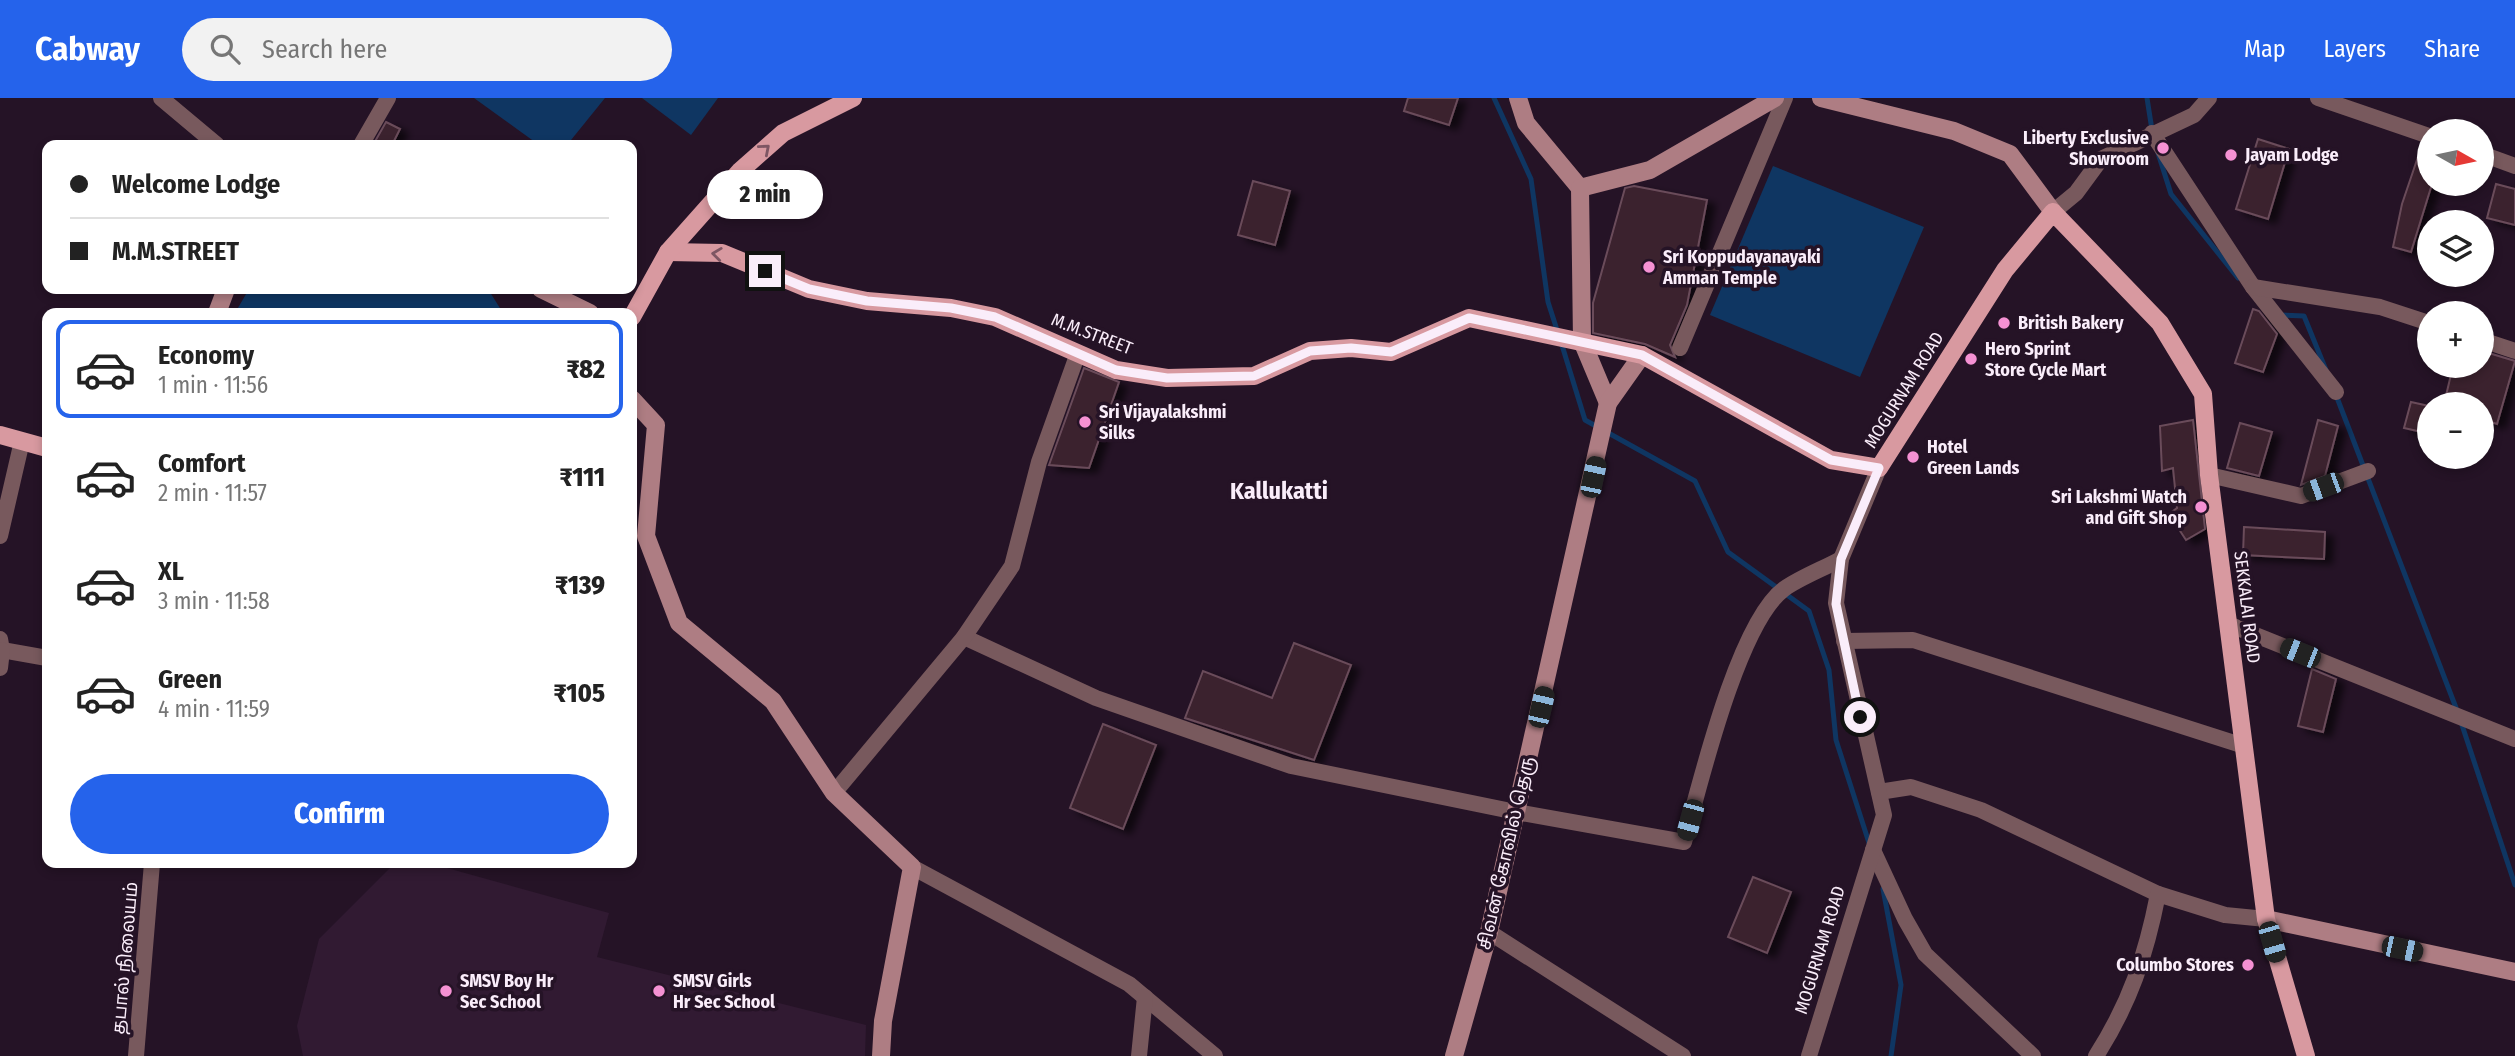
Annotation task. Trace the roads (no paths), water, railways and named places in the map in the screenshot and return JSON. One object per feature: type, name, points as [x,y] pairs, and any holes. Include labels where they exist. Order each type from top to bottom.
[{"type":"main road","points":[[637,308],[668,252],[740,171],[783,133],[853,98]]},
{"type":"main road","name":"MOGURNAM ROAD","points":[[1879,468],[2004,270],[2053,212]]},
{"type":"main road","name":"SEKKALAI ROAD","points":[[2053,212],[2160,323],[2203,394],[2209,475],[2266,919],[2306,1056]]},
{"type":"main road","name":"M.M.STREET","points":[[668,252],[722,253],[809,289],[867,301],[951,308],[995,317],[1116,370],[1167,378],[1254,376],[1310,351],[1351,348],[1391,352],[1469,318],[1642,355],[1831,460],[1879,468]]},
{"type":"main road","points":[[0,435],[42,447]]},
{"type":"street","points":[[161,98],[211,140]]},
{"type":"street","points":[[364,140],[388,98]]},
{"type":"street","points":[[1518,98],[1526,123],[1580,188],[1582,341],[1608,403]]},
{"type":"street","points":[[1580,188],[1650,170],[1775,98]]},
{"type":"street","points":[[1680,348],[1786,98]]},
{"type":"street","points":[[1821,98],[1954,131],[2010,154],[2053,212],[2076,193],[2101,159],[2152,133],[2194,116],[2209,98]]},
{"type":"street","points":[[2318,98],[2417,132]]},
{"type":"street","points":[[2152,133],[2253,287],[2336,392]]},
{"type":"street","points":[[2494,158],[2515,166]]},
{"type":"street","points":[[2253,287],[2380,307],[2417,319]]},
{"type":"street","points":[[551,294],[580,308]]},
{"type":"street","points":[[2494,344],[2515,351]]},
{"type":"street","points":[[834,793],[964,637],[1012,566],[1039,462],[1078,353]]},
{"type":"street","points":[[1608,403],[1642,355]]},
{"type":"street","name":"சிவன் கோவில் தெரு","points":[[1454,1056],[1489,932],[1608,403]]},
{"type":"street","points":[[637,404],[656,425],[646,536],[678,623],[773,701],[834,793],[912,867],[1129,984],[1215,1056]]},
{"type":"street","points":[[0,536],[22,441]]},
{"type":"street","name":"MOGURNAM ROAD","points":[[1809,1056],[1884,815],[1836,604],[1841,559],[1879,468]]},
{"type":"street","points":[[2209,475],[2301,496],[2368,471]]},
{"type":"street","points":[[964,637],[1097,698],[1291,766],[1517,812],[1684,842],[1714,733],[1754,625],[1783,590],[1841,559]]},
{"type":"street","points":[[2228,624],[2515,739]]},
{"type":"street","points":[[1844,641],[1913,640],[2244,746]]},
{"type":"street","points":[[0,668],[1,645],[42,657]]},
{"type":"street","points":[[1879,792],[1911,787],[1981,810],[2158,894],[2225,915],[2266,919],[2515,972]]},
{"type":"street","points":[[1873,850],[1925,954],[2033,1056]]},
{"type":"street","points":[[881,1056],[883,1021],[912,867]]},
{"type":"street","name":"தபால் நிலையம்","points":[[136,1056],[152,868]]},
{"type":"street","points":[[2096,1056],[2120,1018],[2147,949],[2158,894]]},
{"type":"street","points":[[1489,932],[1683,1056]]},
{"type":"street","points":[[1139,1056],[1145,997]]},
{"type":"water","points":[[474,98],[605,98],[571,140],[532,140]]},
{"type":"water","points":[[642,98],[718,98],[691,135]]},
{"type":"water","points":[[1773,166],[1924,227],[1860,377],[1710,315]]},
{"type":"water","points":[[246,294],[491,294],[500,308],[238,308]]},
{"type":"waterway","points":[[1494,98],[1531,179],[1548,302],[1558,333]]},
{"type":"waterway","points":[[2147,98],[2152,130]]},
{"type":"waterway","points":[[2158,153],[2171,194],[2238,278]]},
{"type":"waterway","points":[[2281,315],[2304,316],[2326,370]]},
{"type":"waterway","points":[[1561,342],[1585,420],[1695,481],[1728,552],[1809,611],[1829,670],[1836,740],[1870,846]]},
{"type":"waterway","points":[[2336,395],[2458,713]]},
{"type":"waterway","points":[[2461,722],[2515,885]]},
{"type":"waterway","points":[[1883,889],[1901,985],[1891,1056]]},
{"type":"place","name":"Liberty Exclusive Showroom","points":[[2163,148]]},
{"type":"place","name":"Jayam Lodge","points":[[2231,155]]},
{"type":"place","name":"Sri Koppudayanayaki Amman Temple","points":[[1649,267]]},
{"type":"place","name":"British Bakery","points":[[2004,323]]},
{"type":"place","name":"Hero Sprint Store Cycle Mart","points":[[1971,359]]},
{"type":"place","name":"Sri Vijayalakshmi Silks","points":[[1085,422]]},
{"type":"place","name":"Hotel Green Lands","points":[[1913,457]]},
{"type":"place","name":"Sri Lakshmi Watch and Gift Shop","points":[[2201,507]]},
{"type":"place","name":"Columbo Stores","points":[[2248,965]]},
{"type":"place","name":"SMSV Boy Hr Sec School","points":[[446,991]]},
{"type":"place","name":"SMSV Girls Hr Sec School","points":[[659,991]]},
{"type":"district","name":"Kallukatti","points":[[1279,491]]}]
